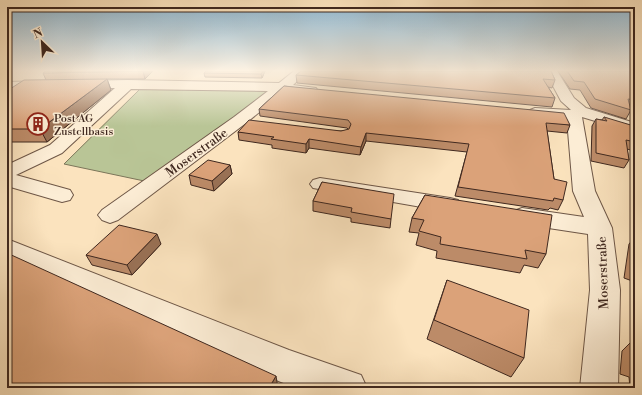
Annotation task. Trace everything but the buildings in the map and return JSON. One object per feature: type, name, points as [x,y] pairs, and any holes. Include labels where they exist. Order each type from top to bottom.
[{"type":"street","points":[[7,172],[56,149],[122,89]]},
{"type":"street","name":"Moserstraße","points":[[110,215],[240,120],[278,89]]},
{"type":"street","points":[[300,89],[322,92]]},
{"type":"street","points":[[561,89],[577,113]]},
{"type":"street","points":[[523,112],[577,113],[635,128]]},
{"type":"street","name":"Moserstraße","points":[[577,113],[584,191],[600,228],[605,290],[599,388]]},
{"type":"street","points":[[240,120],[263,123]]},
{"type":"street","points":[[7,179],[62,195]]},
{"type":"street","points":[[320,184],[474,209]]},
{"type":"street","points":[[505,214],[600,228]]},
{"type":"street","points":[[7,248],[288,368],[348,388]]},
{"type":"green space","points":[[140,89],[273,90],[149,182],[64,164]]},
{"type":"place","name":"Post AG Zustellbasis","points":[[38,124]]}]
